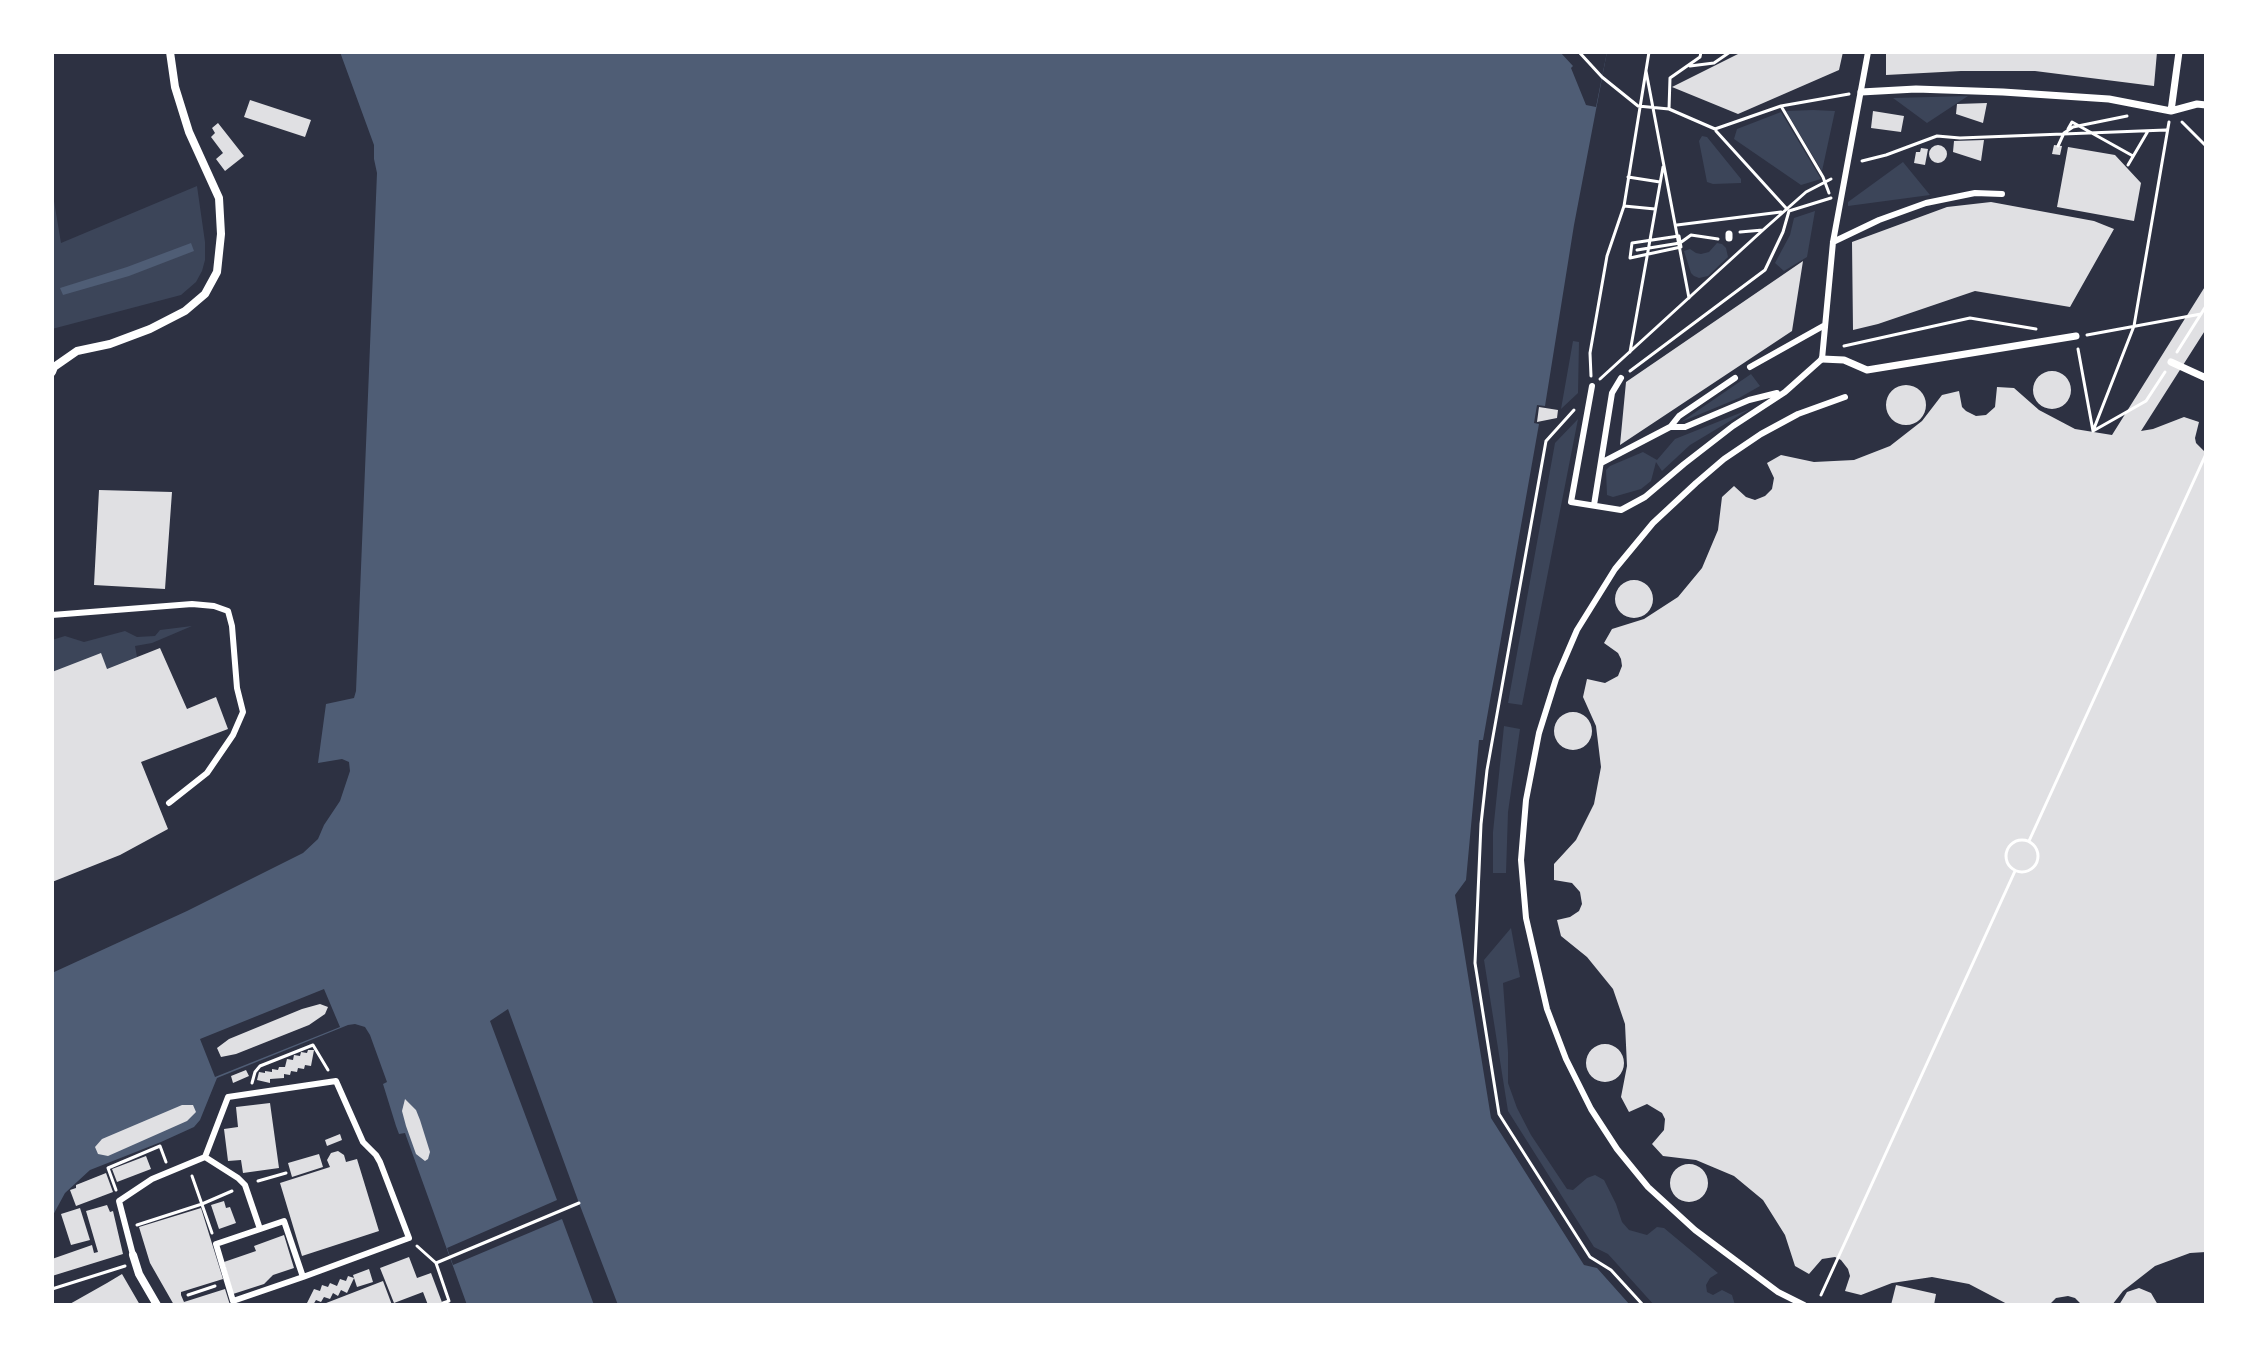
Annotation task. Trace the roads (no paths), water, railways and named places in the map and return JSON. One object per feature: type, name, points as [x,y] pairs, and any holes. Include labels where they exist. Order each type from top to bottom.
[{"type":"street","points":[[52,372],[54,367],[77,351],[110,344],[185,311],[205,294],[217,272],[221,234],[219,198],[189,132],[175,87],[170,52]]},
{"type":"street","points":[[2171,111],[2179,52]]},
{"type":"street","points":[[1861,92],[1916,89],[2003,92],[2109,99],[2171,111],[2197,104],[2206,105]]},
{"type":"street","points":[[1823,355],[1867,370],[2076,336]]},
{"type":"street","points":[[2171,362],[2206,378]]},
{"type":"street","points":[[133,1255],[139,1274],[157,1305]]},
{"type":"lane","points":[[1592,386],[1571,502],[1621,510],[1645,497],[1733,426],[1785,392],[1823,355],[1833,242],[1868,52]]},
{"type":"lane","points":[[1833,242],[1879,220],[1926,203],[1975,193],[2002,194]]},
{"type":"lane","points":[[1750,367],[1825,325]]},
{"type":"lane","points":[[1594,505],[1612,393],[1621,378]]},
{"type":"lane","points":[[1601,463],[1670,427],[1679,416],[1735,378]]},
{"type":"lane","points":[[1670,427],[1685,427],[1749,400],[1785,392]]},
{"type":"lane","points":[[1804,1305],[1758,1278],[1695,1230],[1648,1187],[1617,1149],[1591,1109],[1566,1059],[1547,1009],[1526,918],[1521,860],[1528,787],[1539,733],[1556,679],[1577,630],[1615,569],[1653,523],[1724,459],[1798,414],[1845,397]]},
{"type":"lane","points":[[52,615],[192,604],[228,611],[237,688],[243,712],[233,735],[207,773],[169,803]]},
{"type":"lane","points":[[133,1255],[119,1201],[152,1179],[205,1157],[228,1097],[336,1081],[363,1142],[380,1162],[409,1238],[233,1303],[216,1244],[284,1221],[303,1277]]},
{"type":"lane","points":[[205,1157],[245,1185],[260,1229]]}]
